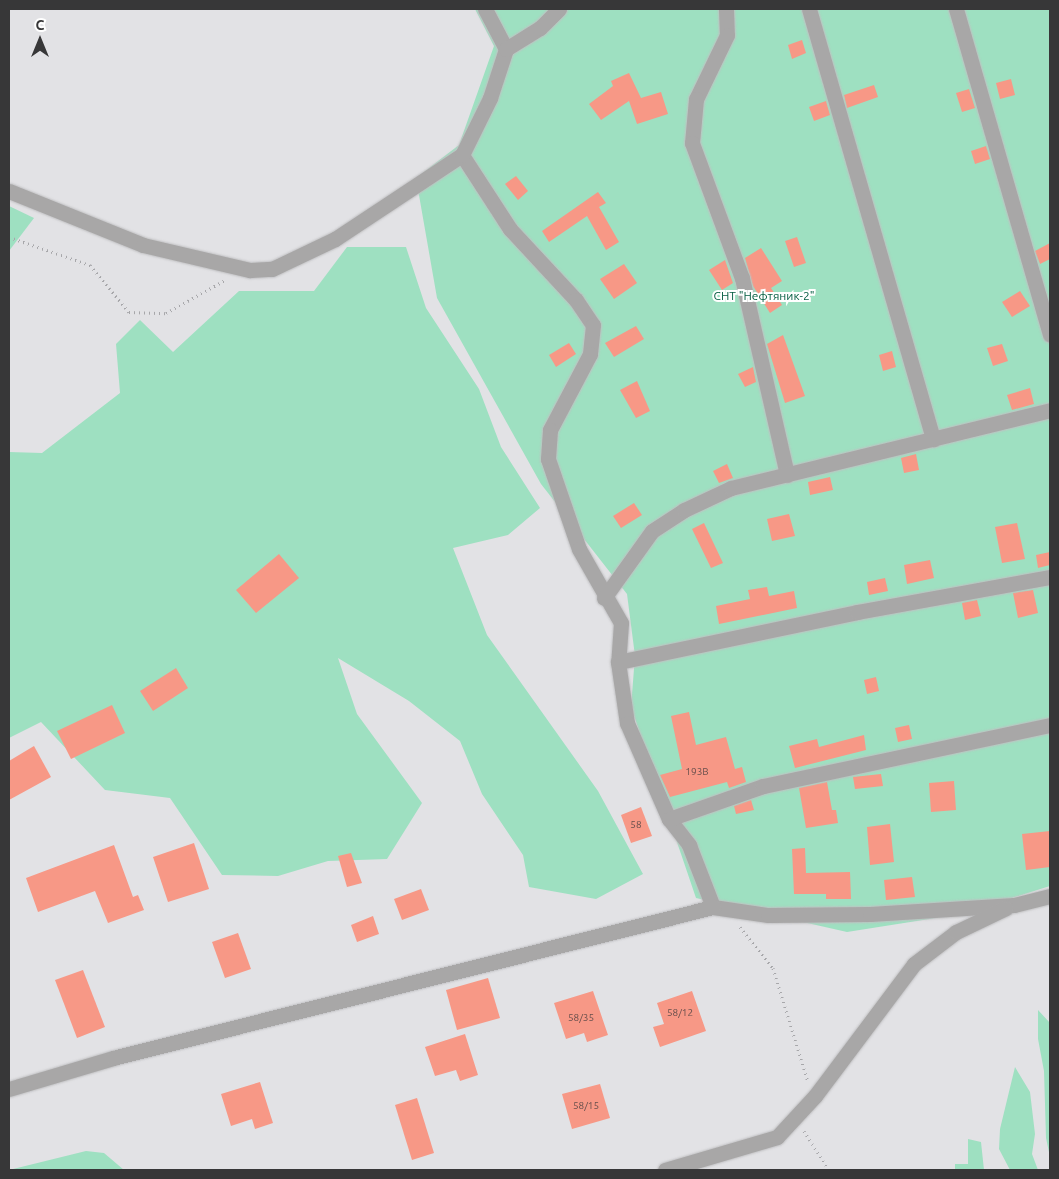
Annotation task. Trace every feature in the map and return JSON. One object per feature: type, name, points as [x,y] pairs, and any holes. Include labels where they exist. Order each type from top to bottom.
[{"type":"street","points":[[485,9],[506,49]]},
{"type":"street","points":[[9,191],[143,245],[245,269],[272,269],[335,239],[462,155],[490,98],[506,49],[540,28],[559,9]]},
{"type":"street","points":[[726,9],[727,35],[696,99],[692,143],[742,278],[787,475]]},
{"type":"street","points":[[810,9],[933,440]]},
{"type":"street","points":[[956,9],[1050,335]]},
{"type":"street","points":[[462,155],[510,229],[576,300],[593,325],[590,354],[550,430],[548,459],[579,549],[604,598],[621,623],[618,662],[627,723],[669,819],[689,845],[714,907]]},
{"type":"street","points":[[604,598],[652,531],[684,510],[731,488],[1050,410]]},
{"type":"street","points":[[618,662],[858,612],[1050,577]]},
{"type":"street","points":[[669,819],[763,786],[1050,725]]},
{"type":"street","points":[[9,1089],[113,1058],[714,907],[768,915],[870,914],[1014,904],[1050,896]]},
{"type":"street","points":[[665,1170],[777,1137],[815,1096],[914,964],[956,932],[1014,904]]},
{"type":"path","points":[[9,237],[90,265],[128,312],[166,313],[245,269]]},
{"type":"path","points":[[714,907],[740,927],[773,968],[806,1078],[815,1096]]},
{"type":"path","points":[[796,1116],[829,1170]]},
{"type":"green space","name":"СНТ \"Нефтяник-2\"","points":[[475,9],[1050,9],[1050,886],[961,914],[847,932],[696,898],[631,707],[635,656],[627,594],[541,484],[437,298],[416,178],[459,145],[494,46]]},
{"type":"green space","points":[[9,206],[34,218],[9,251]]},
{"type":"green space","points":[[347,247],[406,247],[426,308],[479,389],[501,447],[540,508],[508,535],[453,548],[487,635],[598,791],[643,874],[596,899],[529,887],[523,855],[482,794],[460,741],[409,701],[338,658],[357,714],[422,803],[387,859],[328,861],[278,876],[222,875],[170,798],[105,790],[41,722],[9,738],[9,452],[42,453],[120,393],[116,344],[140,320],[173,352],[239,291],[314,291]]},
{"type":"green space","points":[[1038,1010],[1050,1023],[1050,1157],[1046,1138],[1044,1071],[1038,1039]]},
{"type":"green space","points":[[1015,1067],[1030,1092],[1035,1134],[1032,1154],[1038,1170],[1010,1170],[999,1149],[1000,1129]]},
{"type":"green space","points":[[968,1139],[981,1142],[984,1170],[955,1170],[955,1164],[968,1164]]},
{"type":"green space","points":[[86,1151],[104,1153],[124,1170],[9,1170]]},
{"type":"building","points":[[802,40],[806,53],[792,59],[788,45]]},
{"type":"building","points":[[629,73],[641,98],[661,92],[668,114],[637,124],[629,101],[601,120],[589,104],[613,86],[611,81]]},
{"type":"building","points":[[1011,79],[1015,95],[1000,99],[996,83]]},
{"type":"building","points":[[874,85],[878,97],[847,108],[844,95]]},
{"type":"building","points":[[969,89],[975,108],[962,112],[956,93]]},
{"type":"building","points":[[826,101],[830,115],[814,121],[809,107]]},
{"type":"building","points":[[986,146],[990,159],[975,164],[971,151]]},
{"type":"building","points":[[516,176],[528,191],[518,200],[505,184]]},
{"type":"building","points":[[598,192],[606,203],[599,207],[619,242],[606,250],[587,216],[549,242],[542,231]]},
{"type":"building","points":[[797,237],[806,263],[794,267],[785,241]]},
{"type":"building","points":[[1050,243],[1050,259],[1040,264],[1035,251]]},
{"type":"building","points":[[761,248],[782,281],[771,288],[782,305],[770,313],[753,286],[745,258]]},
{"type":"building","points":[[725,260],[733,283],[722,290],[709,270]]},
{"type":"building","points":[[624,264],[637,283],[614,299],[600,279]]},
{"type":"building","points":[[1020,291],[1030,306],[1012,317],[1002,302]]},
{"type":"building","points":[[636,326],[644,339],[614,357],[605,343]]},
{"type":"building","points":[[783,335],[805,396],[785,403],[767,344]]},
{"type":"building","points":[[569,343],[576,354],[556,367],[549,355]]},
{"type":"building","points":[[1002,344],[1008,361],[993,366],[987,348]]},
{"type":"building","points":[[892,351],[896,367],[883,371],[879,355]]},
{"type":"building","points":[[753,367],[756,382],[745,387],[738,374]]},
{"type":"building","points":[[637,381],[650,411],[636,418],[620,390]]},
{"type":"building","points":[[1030,388],[1034,404],[1012,410],[1007,395]]},
{"type":"building","points":[[916,454],[919,470],[904,473],[901,458]]},
{"type":"building","points":[[727,464],[733,478],[719,483],[713,471]]},
{"type":"building","points":[[830,477],[833,490],[810,495],[808,482]]},
{"type":"building","points":[[634,503],[642,515],[621,528],[613,516]]},
{"type":"building","points":[[789,514],[795,536],[772,541],[767,519]]},
{"type":"building","points":[[704,523],[723,563],[711,568],[692,529]]},
{"type":"building","points":[[1017,523],[1025,559],[1002,563],[995,527]]},
{"type":"building","points":[[1050,552],[1050,565],[1038,568],[1036,555]]},
{"type":"building","points":[[279,554],[299,578],[256,613],[236,590]]},
{"type":"building","points":[[930,560],[934,578],[907,584],[904,565]]},
{"type":"building","points":[[885,578],[888,591],[869,595],[867,582]]},
{"type":"building","points":[[767,587],[769,596],[794,591],[797,608],[719,624],[716,606],[750,599],[748,590]]},
{"type":"building","points":[[1033,590],[1038,613],[1018,618],[1013,593]]},
{"type":"building","points":[[977,600],[981,616],[965,620],[962,603]]},
{"type":"building","points":[[176,668],[188,688],[153,711],[140,691]]},
{"type":"building","points":[[876,677],[879,691],[867,694],[864,680]]},
{"type":"building","points":[[112,705],[125,733],[71,759],[57,731]]},
{"type":"building","points":[[689,712],[696,745],[726,737],[735,769],[742,767],[746,782],[729,788],[727,782],[670,797],[660,775],[682,769],[671,716]]},
{"type":"building","points":[[909,725],[912,739],[898,742],[895,728]]},
{"type":"building","points":[[864,735],[866,750],[795,768],[789,746],[817,739],[819,747]]},
{"type":"building","points":[[34,746],[51,777],[9,800],[9,761]]},
{"type":"building","points":[[881,774],[883,786],[855,789],[853,777]]},
{"type":"building","points":[[954,781],[956,810],[931,812],[929,783]]},
{"type":"building","points":[[827,782],[832,810],[836,810],[838,823],[806,828],[799,788]]},
{"type":"building","points":[[751,800],[754,810],[736,814],[734,806]]},
{"type":"building","points":[[641,807],[652,836],[631,843],[621,815]]},
{"type":"building","points":[[890,824],[894,862],[870,865],[867,827]]},
{"type":"building","points":[[1050,831],[1050,867],[1026,870],[1022,834]]},
{"type":"building","points":[[194,843],[209,889],[168,902],[153,857]]},
{"type":"building","points":[[114,845],[133,897],[138,895],[144,910],[108,923],[95,891],[38,912],[26,878]]},
{"type":"building","points":[[805,848],[806,873],[850,872],[851,899],[826,899],[826,894],[794,894],[792,849]]},
{"type":"building","points":[[351,853],[362,883],[347,887],[338,856]]},
{"type":"building","points":[[912,877],[915,897],[886,900],[884,880]]},
{"type":"building","points":[[421,889],[429,910],[402,920],[394,899]]},
{"type":"building","points":[[373,916],[379,934],[357,942],[351,925]]},
{"type":"building","points":[[238,933],[251,969],[225,978],[212,942]]},
{"type":"building","points":[[83,970],[105,1027],[77,1038],[55,980]]},
{"type":"building","points":[[488,978],[500,1018],[457,1030],[446,990]]},
{"type":"building","points":[[593,991],[608,1035],[587,1042],[584,1033],[566,1039],[554,1003]]},
{"type":"building","points":[[692,991],[706,1031],[660,1047],[653,1027],[664,1024],[657,1003]]},
{"type":"building","points":[[465,1034],[478,1075],[460,1081],[456,1070],[435,1076],[425,1047]]},
{"type":"building","points":[[260,1082],[273,1123],[255,1129],[252,1119],[231,1126],[221,1094]]},
{"type":"building","points":[[600,1084],[610,1118],[572,1129],[562,1094]]},
{"type":"building","points":[[417,1098],[434,1153],[412,1160],[395,1105]]}]
